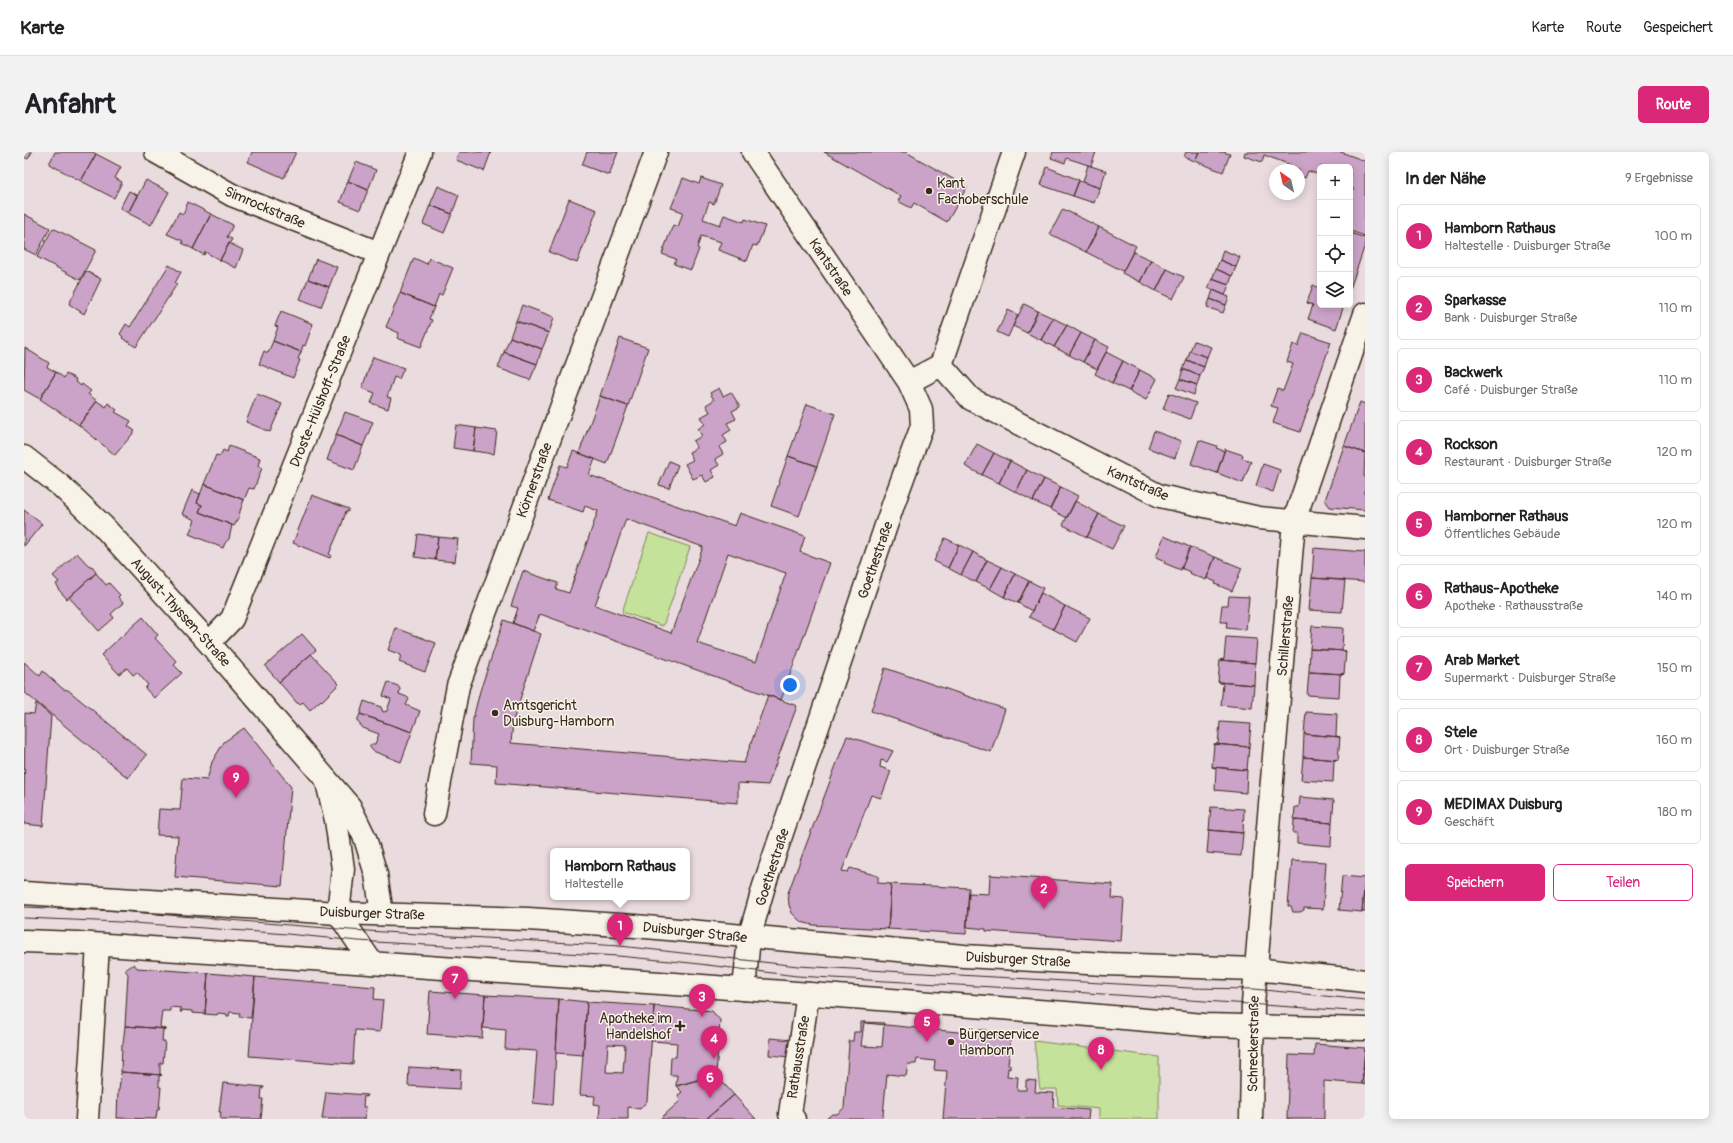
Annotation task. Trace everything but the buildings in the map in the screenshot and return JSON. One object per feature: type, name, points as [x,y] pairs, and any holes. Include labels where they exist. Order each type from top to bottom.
[{"type":"street","name":"Simrockstraße","points":[[156,152],[232,195],[379,253]]},
{"type":"street","name":"Droste-Hülshoff-Straße","points":[[209,643],[232,619],[420,152]]},
{"type":"street","name":"Körnerstraße","points":[[434,814],[458,686],[656,152]]},
{"type":"street","name":"Kantstraße","points":[[753,152],[909,382]]},
{"type":"street","points":[[909,382],[941,365],[1014,152]]},
{"type":"street","name":"Schillerstraße","points":[[1256,969],[1294,522],[1365,314]]},
{"type":"street","name":"Kantstraße","points":[[941,365],[971,399],[1160,496],[1259,518],[1365,528]]},
{"type":"street","name":"Goethestraße","points":[[744,989],[749,938],[764,886],[894,502],[922,426],[921,409],[909,382]]},
{"type":"street","name":"August-Thyssen-Straße","points":[[24,457],[61,486],[102,525],[209,643],[350,807],[365,838],[376,874],[382,914]]},
{"type":"street","name":"August-Thyssen-Straße","points":[[326,779],[336,820],[343,869],[338,913]]},
{"type":"street","name":"Duisburger Straße","points":[[24,893],[338,913],[605,924],[964,956],[1105,964],[1256,969],[1365,981]]},
{"type":"street","points":[[338,913],[372,963]]},
{"type":"street","points":[[24,941],[744,989],[1204,1025],[1365,1029]]},
{"type":"street","points":[[87,1119],[98,945]]},
{"type":"street","name":"Schreckerstraße","points":[[1251,1119],[1252,1026],[1256,969]]},
{"type":"street","name":"Rathausstraße","points":[[794,1119],[790,1114],[808,994]]},
{"type":"green space","points":[[649,533],[690,547],[663,626],[622,612]]},
{"type":"green space","points":[[1034,1041],[1159,1057],[1159,1119],[1099,1119],[1099,1109],[1058,1105],[1057,1089],[1040,1089]]},
{"type":"tram line","points":[[24,907],[120,911],[350,930],[620,946],[798,966],[1190,988],[1254,989],[1365,1000]]},
{"type":"tram line","points":[[24,918],[120,922],[287,934],[358,941],[618,956],[797,976],[1029,989],[1365,1012]]},
{"type":"place","name":"Kant Fachoberschule","points":[[929,191]]},
{"type":"place","name":"Amtsgericht Duisburg-Hamborn","points":[[495,713]]},
{"type":"place","name":"MEDIMAX Duisburg","points":[[236,798]]},
{"type":"place","name":"Sparkasse","points":[[1044,909]]},
{"type":"place","name":"Hamborn Rathaus","points":[[620,946]]},
{"type":"place","name":"Arab Market","points":[[455,999]]},
{"type":"place","name":"Backwerk","points":[[702,1017]]},
{"type":"place","name":"Apotheke im Handelshof","points":[[680,1026]]},
{"type":"place","name":"Hamborner Rathaus","points":[[927,1042]]},
{"type":"place","name":"Bürgerservice Hamborn","points":[[951,1042]]},
{"type":"place","name":"Rockson","points":[[714,1059]]},
{"type":"place","name":"Stele","points":[[1101,1070]]},
{"type":"place","name":"Rathaus-Apotheke","points":[[710,1098]]}]
